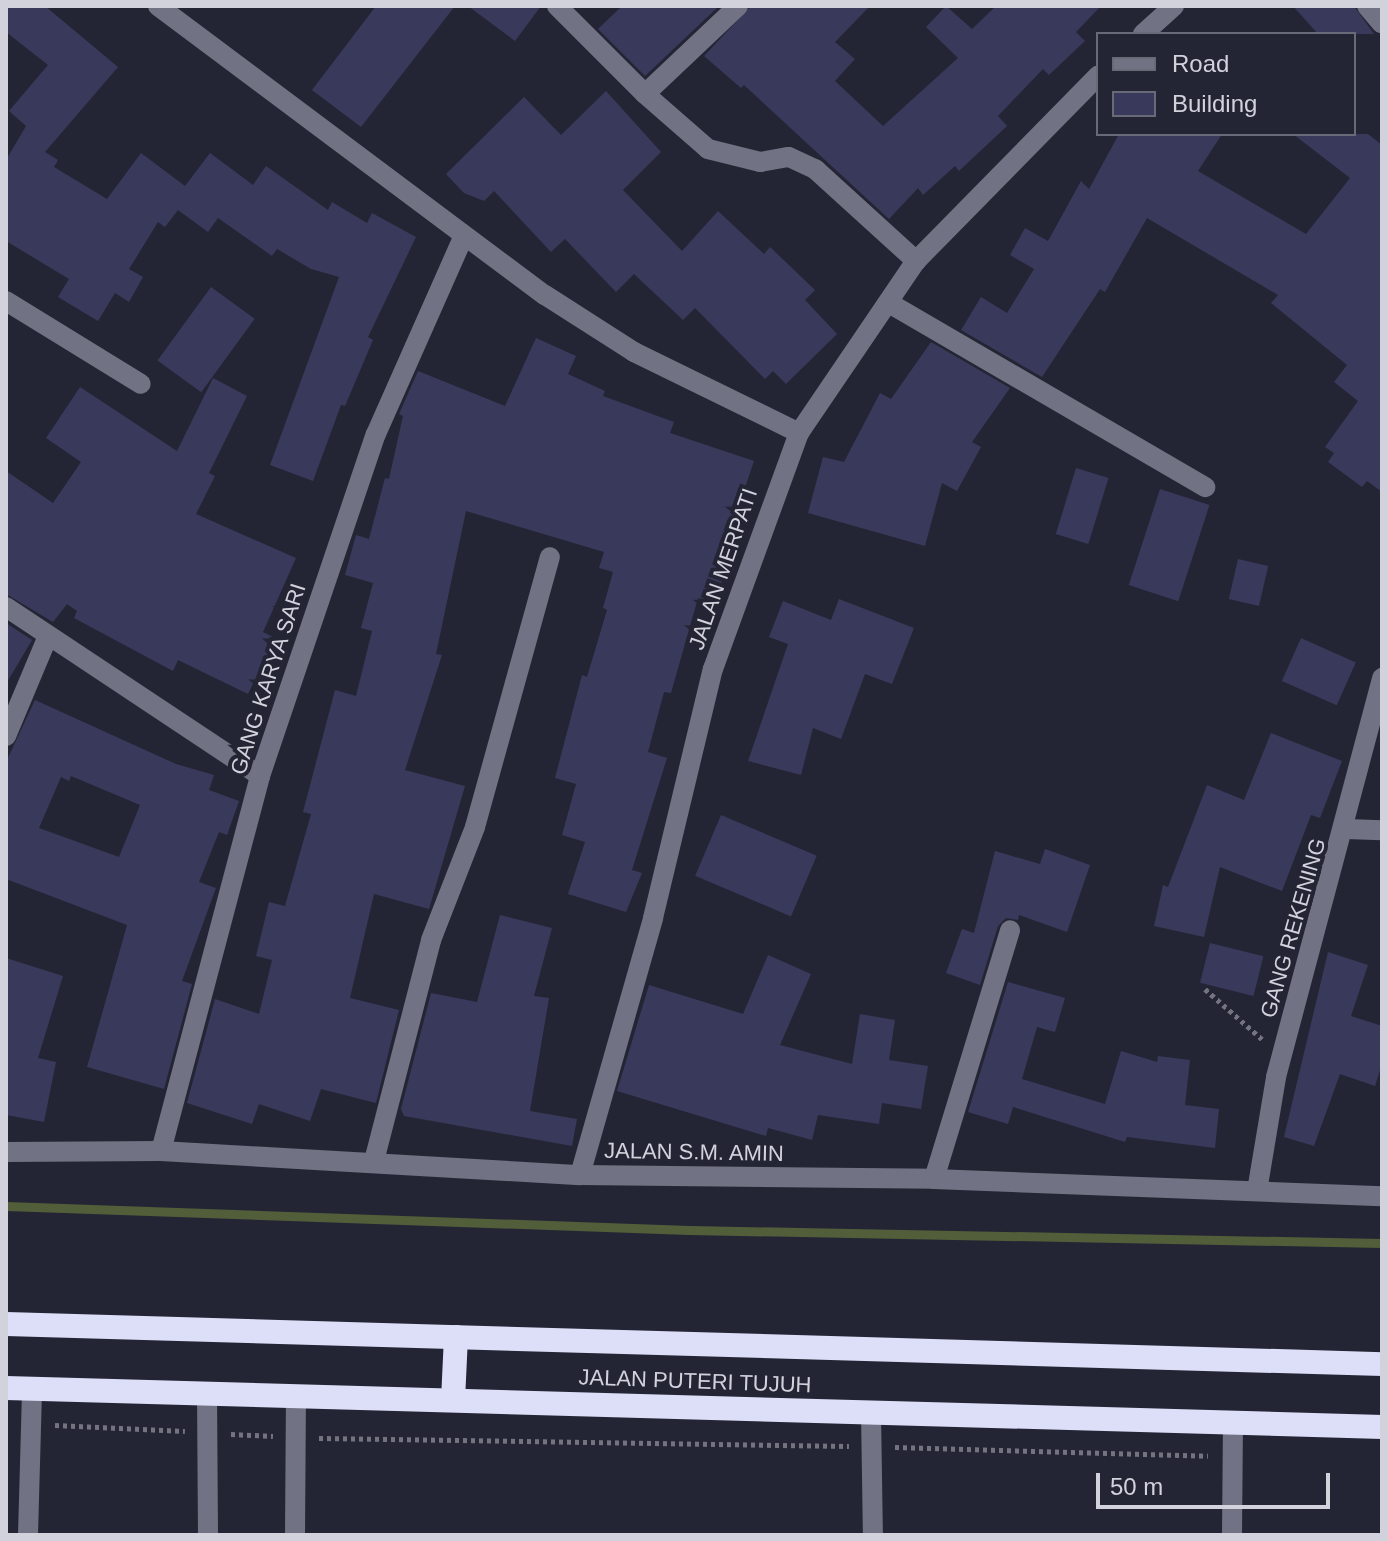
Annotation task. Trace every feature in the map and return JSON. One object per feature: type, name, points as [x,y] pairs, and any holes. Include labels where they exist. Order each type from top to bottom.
[{"type":"highway","name":"JALAN PUTERI TUJUH","points":[[6,1324],[1382,1364]]},
{"type":"highway","points":[[453,1400],[456,1337]]},
{"type":"highway","name":"JALAN PUTERI TUJUH","points":[[6,1388],[207,1392],[296,1399],[453,1400],[1382,1427]]},
{"type":"street","points":[[158,6],[260,78],[463,238],[634,352],[799,433]]},
{"type":"street","points":[[557,6],[645,94],[708,149],[760,162],[789,157],[815,169],[916,261]]},
{"type":"street","points":[[645,94],[738,6]]},
{"type":"street","points":[[1145,32],[1174,6]]},
{"type":"street","points":[[1367,6],[1382,24]]},
{"type":"street","name":"JALAN MERPATI","points":[[580,1175],[653,918],[713,669],[799,433],[916,261],[1096,78]]},
{"type":"street","name":"GANG KARYA SARI","points":[[161,1151],[260,776],[376,434],[463,238]]},
{"type":"street","points":[[6,301],[141,384]]},
{"type":"street","points":[[889,303],[1205,487]]},
{"type":"street","points":[[374,1161],[431,940],[475,827],[550,557]]},
{"type":"street","points":[[6,607],[260,776]]},
{"type":"street","points":[[6,736],[48,636]]},
{"type":"street","name":"GANG REKENING","points":[[1257,1191],[1276,1077],[1346,829],[1382,678]]},
{"type":"street","points":[[1346,829],[1382,830]]},
{"type":"street","points":[[934,1179],[1010,930]]},
{"type":"street","name":"JALAN S.M. AMIN","points":[[6,1152],[161,1151],[580,1175],[934,1179],[1382,1196]]},
{"type":"street","points":[[28,1535],[32,1388]]},
{"type":"street","points":[[207,1392],[208,1535]]},
{"type":"street","points":[[295,1535],[296,1399]]},
{"type":"street","points":[[871,1413],[873,1535]]},
{"type":"street","points":[[1232,1535],[1233,1423]]},
{"type":"path","points":[[1205,989],[1262,1039],[1276,1077]]},
{"type":"path","points":[[31,1424],[296,1438],[872,1447],[1233,1457]]},
{"type":"building","points":[[6,6],[45,6],[118,67],[45,152],[58,160],[54,167],[107,199],[141,153],[185,186],[210,153],[253,185],[266,166],[328,210],[332,202],[367,223],[372,213],[416,237],[368,337],[373,340],[345,406],[341,405],[313,481],[270,465],[339,277],[311,269],[277,249],[272,256],[218,218],[208,232],[178,210],[165,227],[158,222],[129,269],[143,277],[129,302],[115,293],[98,321],[58,297],[69,279],[6,241],[6,160],[26,126],[9,111],[48,65],[6,32]]},
{"type":"building","points":[[376,6],[455,6],[361,127],[312,90]]},
{"type":"building","points":[[468,6],[541,6],[515,41]]},
{"type":"building","points":[[622,6],[719,6],[645,76],[598,29]]},
{"type":"building","points":[[751,6],[870,6],[835,42],[855,59],[835,81],[883,126],[958,58],[926,27],[946,6],[972,29],[996,6],[1101,6],[1076,32],[1085,41],[1049,75],[1043,69],[998,116],[1007,126],[959,171],[955,166],[923,195],[918,188],[889,219],[744,85],[741,88],[704,56]]},
{"type":"building","points":[[1293,6],[1354,6],[1374,34],[1356,32],[1316,32]]},
{"type":"building","points":[[606,91],[661,152],[623,190],[682,251],[718,211],[764,254],[770,247],[815,290],[805,300],[837,334],[786,384],[773,371],[765,379],[695,308],[683,320],[634,274],[616,292],[565,239],[551,252],[494,191],[484,201],[464,193],[446,174],[524,97],[561,135]]},
{"type":"building","points":[[1368,134],[1382,145],[1382,492],[1367,481],[1362,487],[1328,462],[1334,453],[1325,447],[1358,401],[1334,382],[1347,365],[1271,303],[1278,295],[1147,218],[1105,292],[1100,289],[1042,377],[961,330],[981,297],[1007,313],[1034,269],[1010,255],[1025,228],[1048,241],[1081,181],[1089,189],[1118,136],[1221,136],[1198,171],[1306,234],[1350,178],[1296,136]]},
{"type":"building","points":[[211,287],[255,319],[201,392],[158,361]]},
{"type":"building","points":[[536,338],[576,356],[568,374],[605,391],[603,396],[674,422],[670,433],[754,461],[735,517],[717,604],[698,598],[671,693],[664,692],[648,752],[667,758],[632,870],[642,873],[626,912],[568,894],[585,842],[562,835],[576,784],[555,778],[582,675],[587,677],[607,610],[603,608],[613,572],[599,568],[604,552],[466,511],[436,654],[442,655],[405,770],[465,786],[429,909],[374,894],[350,998],[399,1010],[376,1103],[321,1089],[310,1121],[259,1104],[252,1124],[187,1103],[215,999],[259,1014],[272,960],[256,956],[269,902],[285,906],[311,814],[303,812],[335,690],[356,696],[372,631],[361,628],[373,583],[345,575],[356,535],[369,539],[385,478],[389,479],[403,416],[399,414],[418,371],[505,406]]},
{"type":"building","points":[[931,342],[1010,388],[972,442],[981,447],[957,491],[942,483],[925,546],[808,513],[823,457],[844,462],[880,393],[891,399]]},
{"type":"building","points":[[213,378],[247,396],[209,473],[215,476],[196,514],[296,558],[263,632],[275,638],[248,694],[178,660],[173,671],[74,618],[77,611],[67,604],[53,622],[6,594],[6,471],[53,503],[81,462],[46,438],[80,387],[177,451]]},
{"type":"building","points":[[1076,468],[1109,478],[1088,544],[1056,534]]},
{"type":"building","points":[[1160,489],[1209,505],[1178,601],[1129,585]]},
{"type":"building","points":[[1238,559],[1268,566],[1259,606],[1229,599]]},
{"type":"building","points":[[839,599],[914,628],[892,684],[865,674],[841,739],[813,728],[801,775],[748,761],[788,644],[769,637],[783,601],[831,620]]},
{"type":"building","points":[[6,623],[32,640],[6,684]]},
{"type":"building","points":[[1301,638],[1356,662],[1337,705],[1282,681]]},
{"type":"building","points":[[35,700],[176,764],[214,775],[209,790],[239,801],[227,835],[219,832],[199,882],[216,888],[182,981],[192,984],[164,1089],[87,1067],[127,925],[6,879],[6,762]],"holes":[[[71,776],[140,805],[119,857],[39,828],[61,777],[69,781]]]},
{"type":"building","points":[[1271,733],[1342,761],[1320,818],[1311,815],[1282,891],[1220,867],[1204,937],[1154,926],[1163,885],[1168,887],[1207,785],[1244,800]]},
{"type":"building","points":[[721,815],[817,856],[791,916],[695,876]]},
{"type":"building","points":[[1045,849],[1090,865],[1067,932],[1019,915],[1018,920],[1006,918],[998,926],[980,985],[946,973],[962,929],[974,933],[995,851],[1040,864]]},
{"type":"building","points":[[500,915],[552,928],[534,996],[549,998],[530,1111],[577,1119],[572,1146],[404,1116],[401,1109],[431,993],[477,1002]]},
{"type":"building","points":[[1210,943],[1263,956],[1253,996],[1200,983]]},
{"type":"building","points":[[1328,952],[1368,965],[1351,1016],[1382,1026],[1382,1064],[1375,1086],[1340,1074],[1314,1146],[1284,1137]]},
{"type":"building","points":[[768,955],[811,974],[780,1045],[852,1064],[860,1014],[895,1020],[889,1060],[928,1066],[921,1109],[882,1103],[879,1124],[818,1115],[812,1140],[768,1128],[766,1136],[617,1091],[649,985],[743,1014]]},
{"type":"building","points":[[6,958],[63,976],[38,1058],[56,1062],[44,1122],[6,1115]]},
{"type":"building","points":[[1008,982],[1065,998],[1055,1032],[1037,1027],[1022,1079],[1105,1104],[1121,1051],[1157,1062],[1158,1056],[1190,1060],[1185,1105],[1219,1109],[1215,1148],[1127,1137],[1125,1142],[1013,1107],[1008,1124],[968,1112]]},
{"type":"waterway","points":[[6,1206],[689,1230],[1382,1243]]}]
